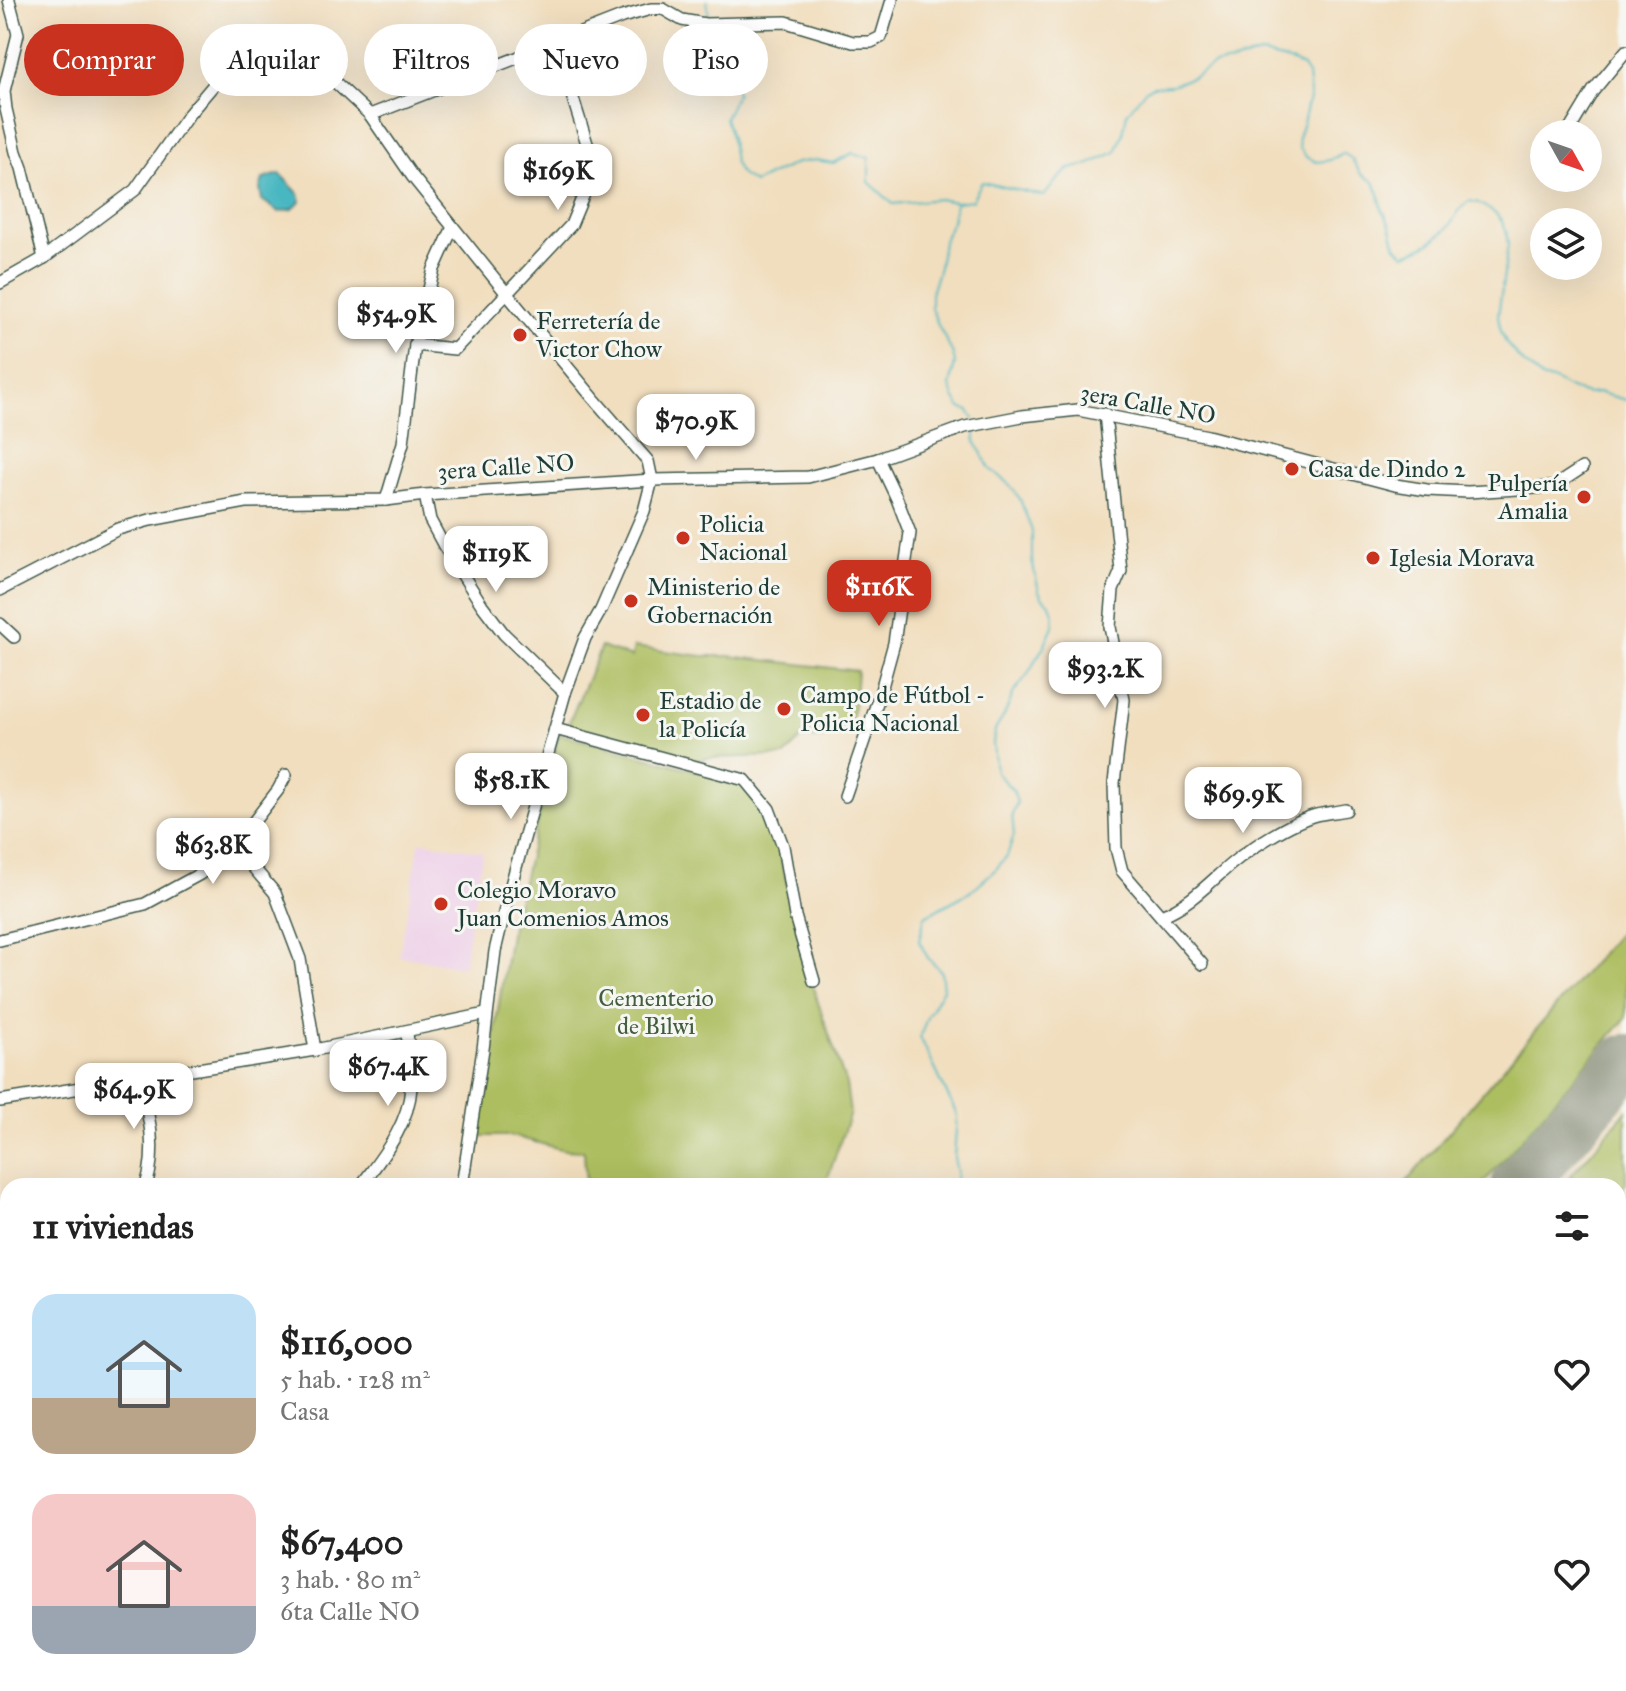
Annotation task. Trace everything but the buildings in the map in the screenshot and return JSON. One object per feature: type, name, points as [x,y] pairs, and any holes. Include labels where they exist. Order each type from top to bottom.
[{"type":"street","points":[[9,0],[18,34],[4,91],[3,110],[22,168],[44,258]]},
{"type":"street","points":[[605,24],[651,9],[663,9],[682,20],[711,24],[786,22],[853,42],[871,42],[881,37],[892,0]]},
{"type":"street","points":[[1575,120],[1593,91],[1626,51]]},
{"type":"street","points":[[0,283],[44,258],[135,190],[216,82],[241,69],[274,58],[301,59],[319,67],[370,115],[412,176],[648,461],[652,480],[644,511],[601,610],[585,638],[565,693],[495,951],[463,1178]]},
{"type":"street","points":[[370,115],[514,60]]},
{"type":"street","points":[[415,345],[455,349],[571,225],[586,189],[589,150],[572,96]]},
{"type":"street","points":[[386,500],[403,443],[415,345],[434,269],[453,227]]},
{"type":"street","name":"3era Calle NO","points":[[0,590],[118,529],[246,502],[386,500],[652,480],[808,477],[878,459],[965,427],[1078,410],[1208,436],[1427,490],[1468,492],[1553,487],[1582,468]]},
{"type":"street","points":[[1105,414],[1121,571],[1113,590],[1110,627],[1124,700],[1114,783],[1116,848],[1122,871],[1202,964]]},
{"type":"street","points":[[845,796],[894,643],[910,533],[878,459]]},
{"type":"street","points":[[425,495],[430,520],[482,605],[504,634],[565,693]]},
{"type":"street","points":[[0,624],[14,637]]},
{"type":"street","points":[[555,729],[745,780],[769,809],[783,846],[795,916],[814,981]]},
{"type":"street","points":[[0,940],[145,904],[200,874],[235,846],[286,775]]},
{"type":"street","points":[[1161,916],[1189,902],[1233,862],[1286,828],[1314,816],[1346,810]]},
{"type":"street","points":[[235,846],[275,893],[300,959],[315,1050]]},
{"type":"street","points":[[0,1101],[315,1050],[486,1014]]},
{"type":"street","points":[[366,1178],[403,1122],[411,1088],[407,1031]]},
{"type":"street","points":[[139,1078],[152,1132],[149,1178]]},
{"type":"shaded area","name":"Colegio Moravo Juan Comenios Amos","points":[[420,841],[483,852],[463,967],[399,956]]},
{"type":"green space","points":[[601,647],[632,657],[634,647],[857,671],[852,714],[842,731],[819,738],[801,738],[785,756],[707,758],[691,762],[567,727]]},
{"type":"green space","name":"Cementerio de Bilwi","points":[[559,734],[743,783],[763,811],[778,846],[810,979],[846,1084],[850,1113],[828,1178],[586,1178],[584,1151],[564,1150],[513,1136],[478,1136],[510,934]]},
{"type":"green space","points":[[1626,924],[1626,1018],[1488,1178],[1410,1178]]},
{"type":"green space","points":[[1626,1111],[1626,1178],[1569,1178]]},
{"type":"water","points":[[280,174],[299,194],[301,201],[293,209],[279,212],[262,200],[260,189],[263,179]]},
{"type":"waterway","points":[[707,0],[709,19]]},
{"type":"waterway","points":[[736,96],[725,118],[734,162],[741,175],[754,183],[796,163],[816,160],[833,163],[853,153],[869,158],[869,182],[893,204],[938,199],[956,202],[972,200],[982,182],[1044,196],[1069,169],[1088,165],[1116,152],[1127,113],[1146,89],[1153,86],[1172,85],[1213,65],[1250,56],[1262,54],[1293,62],[1303,67],[1308,75],[1310,94],[1298,138],[1299,148],[1306,157],[1317,162],[1343,153],[1352,159],[1361,174],[1374,182],[1396,246],[1404,254],[1440,235],[1469,201],[1479,203],[1496,214],[1506,230],[1508,245],[1498,316],[1506,343],[1521,361],[1543,379],[1554,380],[1587,394],[1600,393],[1626,400]]},
{"type":"waterway","points":[[956,202],[943,242],[931,294],[931,308],[953,354],[955,363],[950,386],[954,397],[974,419]]},
{"type":"waterway","points":[[956,1178],[954,1158],[957,1115],[920,1037],[943,989],[941,971],[928,958],[919,941],[925,916],[970,892],[1007,856],[1014,835],[1012,815],[1017,802],[1013,790],[996,773],[995,730],[1014,692],[1044,646],[1054,616],[1050,604],[1039,591],[1032,561],[1032,531],[1020,499],[1010,485],[990,469],[975,441],[975,429]]},
{"type":"runway","points":[[1525,1178],[1626,1061]]},
{"type":"place","name":"Ferretería de Victor Chow","points":[[520,335]]},
{"type":"place","name":"Casa de Dindo 2","points":[[1292,469]]},
{"type":"place","name":"Pulpería Amalia","points":[[1584,497]]},
{"type":"place","name":"Policia Nacional","points":[[683,538]]},
{"type":"place","name":"Iglesia Morava","points":[[1373,558]]},
{"type":"place","name":"Ministerio de Gobernación","points":[[631,601]]},
{"type":"place","name":"Campo de Fútbol - Policia Nacional","points":[[784,709]]},
{"type":"place","name":"Estadio de la Policía","points":[[643,715]]},
{"type":"place","name":"Colegio Moravo Juan Comenios Amos","points":[[441,904]]}]
